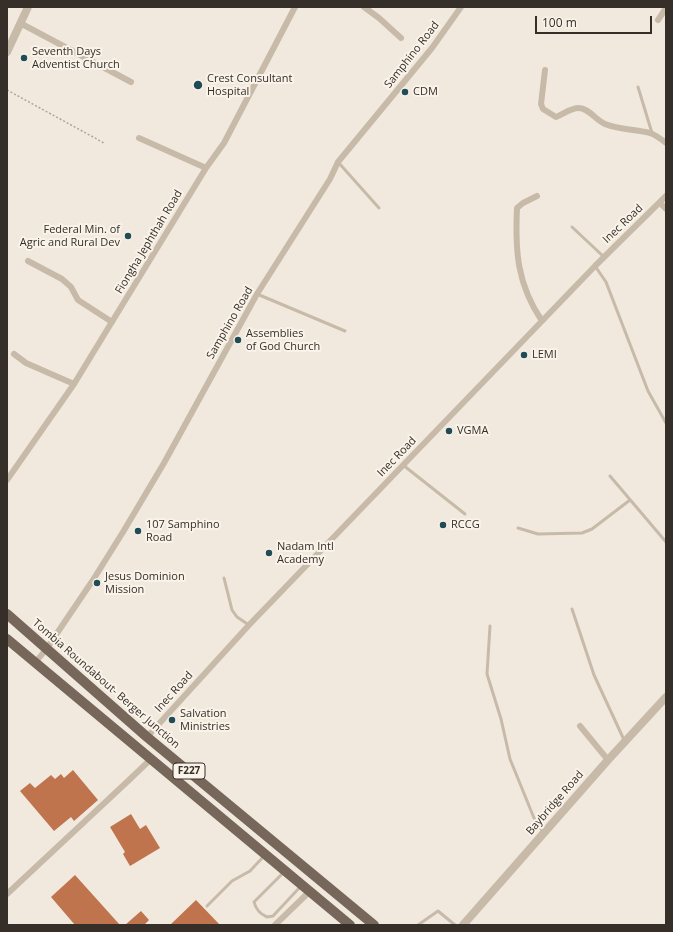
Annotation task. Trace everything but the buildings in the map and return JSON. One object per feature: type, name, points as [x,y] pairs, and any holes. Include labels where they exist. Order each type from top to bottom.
[{"type":"main road","name":"Tombia Roundabout- Berger Junction","points":[[7,614],[147,736],[374,925]]},
{"type":"main road","name":"F227","points":[[7,639],[350,925]]},
{"type":"street","points":[[7,52],[28,7]]},
{"type":"street","name":"Fiongha Jephthah Road","points":[[7,480],[74,384],[206,168],[224,143],[295,7]]},
{"type":"street","points":[[364,7],[379,18],[400,38]]},
{"type":"street","name":"Samphino Road","points":[[35,663],[47,648],[93,580],[164,463],[258,294],[330,179],[338,162],[432,48],[461,7]]},
{"type":"street","points":[[658,20],[666,8]]},
{"type":"street","points":[[20,23],[131,82]]},
{"type":"street","points":[[545,70],[541,104],[543,109],[556,117],[569,110],[579,108],[584,109],[604,123],[616,128],[652,133],[666,143]]},
{"type":"street","points":[[139,138],[206,168]]},
{"type":"street","points":[[537,196],[523,202],[518,208],[516,228],[518,264],[524,289],[534,310],[542,321]]},
{"type":"street","name":"Inec Road","points":[[147,736],[249,625],[595,266],[666,196]]},
{"type":"street","points":[[660,203],[666,209]]},
{"type":"street","points":[[28,262],[62,279],[71,287],[78,300],[112,322]]},
{"type":"street","points":[[14,354],[26,363],[74,384]]},
{"type":"street","name":"Baybridge Road","points":[[462,925],[608,760],[666,698]]},
{"type":"street","points":[[580,726],[608,760]]},
{"type":"street","points":[[7,894],[151,759]]},
{"type":"street","points":[[275,925],[309,892]]},
{"type":"lane","points":[[638,87],[652,133]]},
{"type":"lane","points":[[338,162],[379,208]]},
{"type":"lane","points":[[572,227],[604,258]]},
{"type":"lane","points":[[595,266],[606,282],[648,391],[666,423]]},
{"type":"lane","points":[[258,294],[345,331]]},
{"type":"lane","points":[[403,465],[465,514]]},
{"type":"lane","points":[[610,476],[666,542]]},
{"type":"lane","points":[[518,528],[538,534],[582,533],[592,529],[630,500]]},
{"type":"lane","points":[[224,578],[232,610],[237,617],[249,625]]},
{"type":"lane","points":[[572,610],[594,675],[625,743]]},
{"type":"lane","points":[[490,626],[487,674],[501,719],[510,759],[534,818],[544,834]]},
{"type":"lane","points":[[207,906],[232,881],[250,871],[266,855]]},
{"type":"lane","points":[[285,872],[254,902],[261,915],[267,918],[273,916],[301,885]]},
{"type":"lane","points":[[418,925],[438,911],[455,925]]},
{"type":"path","points":[[7,90],[104,143]]},
{"type":"place","name":"Seventh Days Adventist Church","points":[[24,58]]},
{"type":"place","name":"Crest Consultant Hospital","points":[[198,85]]},
{"type":"place","name":"CDM","points":[[405,92]]},
{"type":"place","name":"Federal Min. of Agric and Rural Dev","points":[[128,236]]},
{"type":"place","name":"Assemblies of God Church","points":[[238,340]]},
{"type":"place","name":"LEMI","points":[[524,355]]},
{"type":"place","name":"VGMA","points":[[449,431]]},
{"type":"place","name":"RCCG","points":[[443,525]]},
{"type":"place","name":"107 Samphino Road","points":[[138,531]]},
{"type":"place","name":"Nadam Intl Academy","points":[[269,553]]},
{"type":"place","name":"Jesus Dominion Mission","points":[[97,583]]},
{"type":"place","name":"Salvation Ministries","points":[[172,720]]}]
